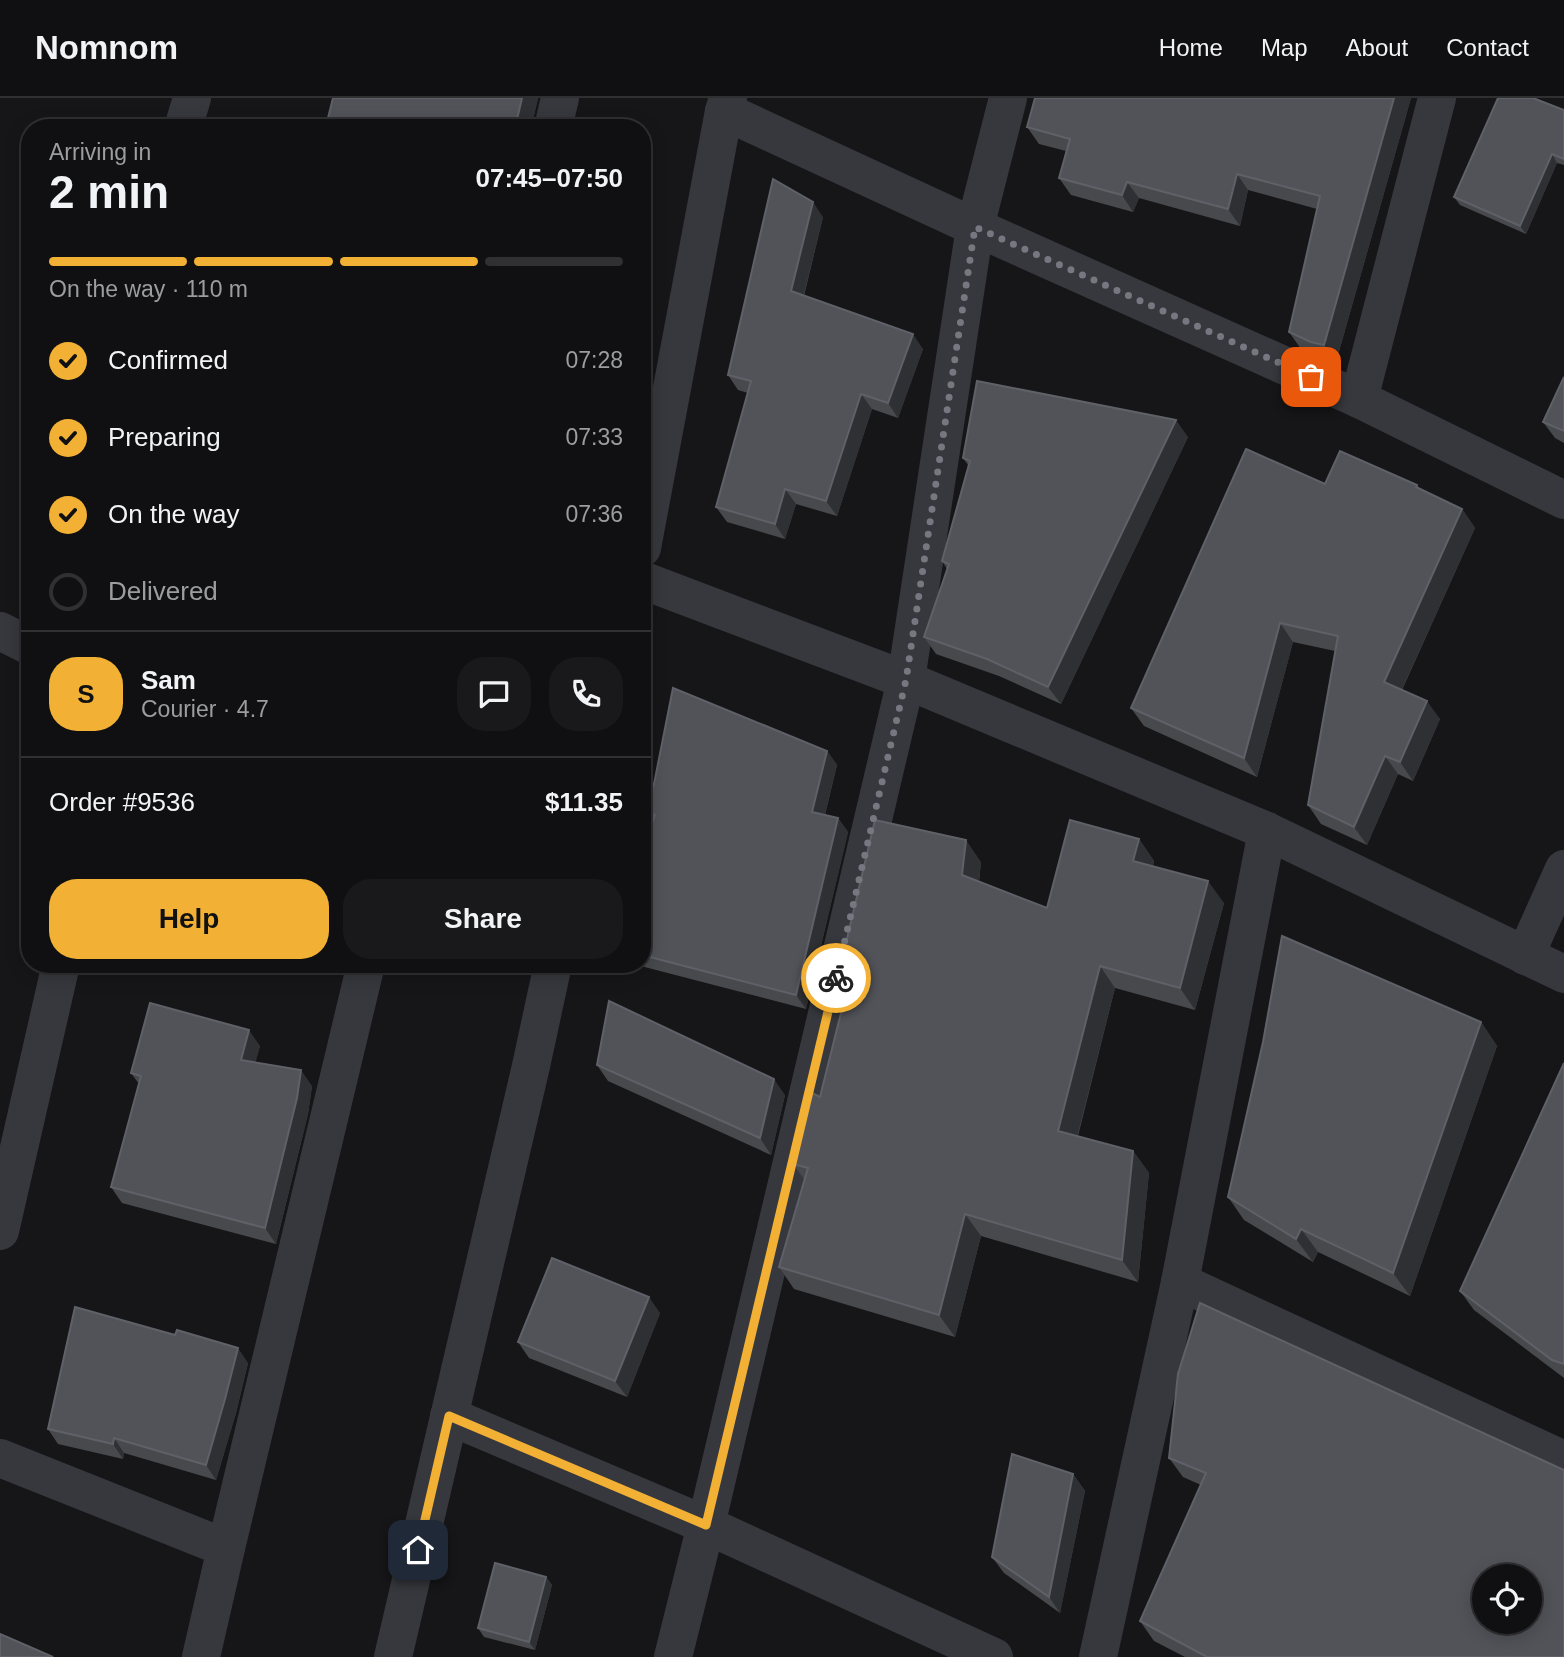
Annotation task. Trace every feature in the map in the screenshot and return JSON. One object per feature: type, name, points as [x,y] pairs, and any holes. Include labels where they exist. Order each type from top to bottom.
[{"type":"street","points":[[186,119],[192,98]]},
{"type":"street","points":[[555,119],[560,98]]},
{"type":"street","points":[[673,1657],[906,680],[975,227],[1007,98]]},
{"type":"street","points":[[1359,399],[1437,98]]},
{"type":"street","points":[[651,501],[726,105],[975,227],[1359,399],[1564,500]]},
{"type":"street","points":[[651,583],[906,680],[1267,831],[1564,974]]},
{"type":"street","points":[[0,631],[21,642]]},
{"type":"street","points":[[1098,1657],[1180,1282],[1267,831]]},
{"type":"street","points":[[1525,956],[1564,869]]},
{"type":"street","points":[[0,1231],[59,973]]},
{"type":"street","points":[[201,1657],[364,973]]},
{"type":"street","points":[[393,1657],[551,973]]},
{"type":"street","points":[[1180,1282],[1564,1460]]},
{"type":"street","points":[[449,1416],[706,1525],[994,1657]]},
{"type":"street","points":[[0,1458],[226,1548]]},
{"type":"building","points":[[333,98],[522,98],[517,119],[328,119]]},
{"type":"building","points":[[1035,98],[1394,98],[1324,345],[1289,332],[1320,196],[1237,174],[1228,209],[1127,182],[1122,195],[1059,178],[1070,139],[1027,127]]},
{"type":"building","points":[[1498,98],[1533,98],[1564,110],[1564,159],[1552,154],[1520,226],[1454,197]]},
{"type":"building","points":[[773,179],[813,202],[791,291],[913,334],[888,403],[861,394],[826,501],[785,489],[775,524],[716,507],[751,381],[728,375]]},
{"type":"building","points":[[1564,377],[1564,431],[1543,422]]},
{"type":"building","points":[[977,381],[1176,420],[1048,687],[987,659],[924,637],[949,564],[942,561],[970,461],[963,458]]},
{"type":"building","points":[[1246,449],[1325,484],[1340,451],[1417,485],[1416,487],[1462,509],[1384,682],[1427,701],[1400,762],[1385,756],[1354,827],[1308,805],[1338,636],[1280,623],[1244,758],[1131,708]]},
{"type":"building","points":[[673,688],[827,751],[812,812],[838,818],[796,995],[651,957],[651,825],[655,815],[651,813],[651,791]]},
{"type":"building","points":[[875,820],[966,840],[962,875],[1047,908],[1070,820],[1139,839],[1133,861],[1208,881],[1180,988],[1100,966],[1058,1131],[1133,1151],[1122,1260],[965,1214],[939,1315],[779,1267],[808,1168],[793,1164],[810,1092],[820,1097],[844,1001],[833,998]]},
{"type":"building","points":[[1282,936],[1481,1022],[1393,1273],[1301,1229],[1296,1239],[1228,1197],[1263,1042]]},
{"type":"building","points":[[609,1001],[774,1079],[760,1138],[597,1065]]},
{"type":"building","points":[[150,1003],[249,1030],[241,1060],[301,1070],[297,1098],[265,1228],[111,1187],[141,1076],[131,1073]]},
{"type":"building","points":[[1564,1063],[1564,1364],[1552,1360],[1460,1291]]},
{"type":"building","points":[[552,1258],[649,1297],[615,1381],[518,1342]]},
{"type":"building","points":[[1200,1303],[1564,1470],[1564,1657],[1207,1657],[1140,1621],[1206,1473],[1169,1458],[1178,1374]]},
{"type":"building","points":[[75,1307],[175,1335],[177,1330],[238,1348],[206,1465],[114,1438],[113,1444],[48,1429]]},
{"type":"building","points":[[1012,1454],[1073,1474],[1049,1597],[992,1557]]},
{"type":"building","points":[[495,1563],[546,1577],[529,1642],[478,1628]]},
{"type":"building","points":[[0,1634],[53,1657],[0,1657]]},
{"type":"way so far","points":[[836,978],[906,680],[975,227],[1311,377]]},
{"type":"route","points":[[418,1550],[449,1416],[706,1525],[836,978]]}]
